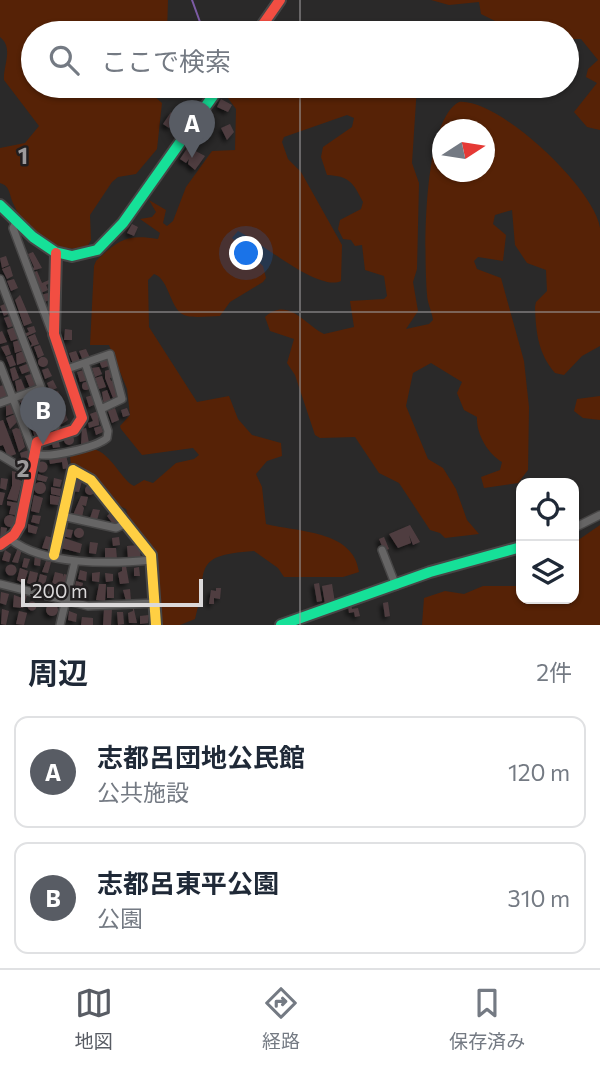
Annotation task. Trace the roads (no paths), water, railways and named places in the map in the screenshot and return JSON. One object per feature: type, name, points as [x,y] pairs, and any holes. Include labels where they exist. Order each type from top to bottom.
[{"type":"street","points":[[265,21],[280,0]]},
{"type":"street","points":[[0,205],[41,244],[56,253],[72,256],[89,253],[111,238],[211,98]]},
{"type":"street","points":[[17,220],[13,228],[51,330],[54,330]]},
{"type":"street","points":[[0,545],[10,539],[20,525],[34,453],[41,439],[70,432],[81,422],[81,408],[54,330],[56,253]]},
{"type":"street","points":[[0,279],[4,299],[56,427]]},
{"type":"street","points":[[67,369],[110,354],[122,399],[101,409]]},
{"type":"street","points":[[0,365],[34,453],[42,456],[105,441],[109,435],[85,363]]},
{"type":"street","points":[[0,403],[41,387]]},
{"type":"street","points":[[0,455],[30,473]]},
{"type":"street","points":[[54,555],[73,470],[88,477],[127,523],[153,560],[156,625]]},
{"type":"street","points":[[579,526],[600,515]]},
{"type":"street","points":[[62,516],[116,528],[127,523]]},
{"type":"street","points":[[10,539],[24,547],[75,561],[111,565],[153,560]]},
{"type":"street","points":[[281,625],[294,623],[436,570],[516,548]]},
{"type":"street","points":[[382,550],[396,586]]},
{"type":"street","points":[[60,625],[75,561]]},
{"type":"street","points":[[0,584],[65,602],[99,607],[155,603]]},
{"type":"waterway","points":[[192,0],[200,21]]},
{"type":"place","name":"志都呂団地公民館","points":[[192,158]]},
{"type":"place","name":"志都呂東平公園","points":[[43,445]]}]
